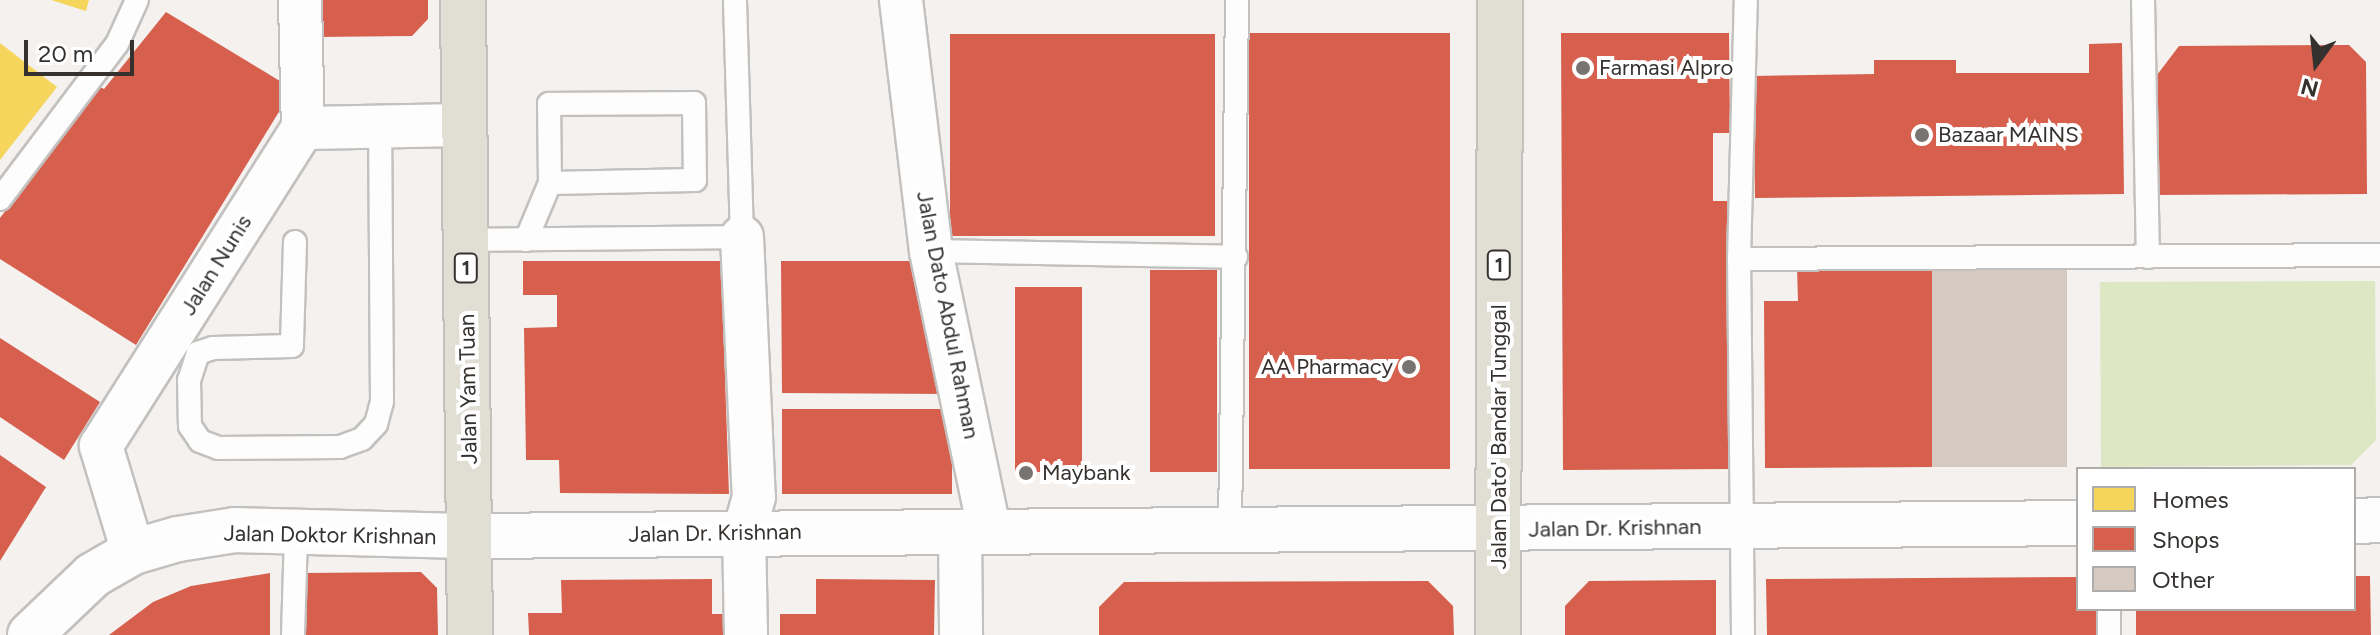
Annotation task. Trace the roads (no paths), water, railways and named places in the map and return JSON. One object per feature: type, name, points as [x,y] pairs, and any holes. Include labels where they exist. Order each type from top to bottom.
[{"type":"highway","name":"Jalan Yam Tuan","points":[[463,0],[470,635]]},
{"type":"highway","name":"Jalan Dato' Bandar Tunggal","points":[[1498,635],[1500,0]]},
{"type":"street","points":[[300,0],[303,128],[465,125]]},
{"type":"street","name":"Jalan Dato Abdul Rahman","points":[[901,0],[931,251],[975,533]]},
{"type":"street","name":"Jalan Nunis","points":[[133,552],[101,446],[303,128]]},
{"type":"street","points":[[742,237],[754,497],[744,531],[746,635]]},
{"type":"street","points":[[2356,521],[2380,520]]},
{"type":"street","name":"Jalan Dr. Krishnan","points":[[470,536],[744,531],[975,533],[2076,523]]},
{"type":"street","name":"Jalan Doktor Krishnan","points":[[30,635],[93,575],[133,552],[235,530],[470,536]]},
{"type":"street","points":[[961,635],[975,533]]},
{"type":"lane","points":[[0,199],[117,44],[137,0]]},
{"type":"lane","points":[[466,240],[742,237],[735,0]]},
{"type":"lane","points":[[1230,529],[1236,257],[1237,0]]},
{"type":"lane","points":[[1743,635],[1739,259],[1746,0]]},
{"type":"lane","points":[[2143,0],[2148,257]]},
{"type":"lane","points":[[526,240],[550,183],[549,104],[694,103],[695,180],[550,183]]},
{"type":"lane","points":[[295,242],[292,346],[213,348],[198,353],[191,366],[189,411],[190,426],[200,441],[218,448],[340,447],[362,439],[376,424],[382,401],[380,126]]},
{"type":"lane","points":[[931,251],[1236,257]]},
{"type":"lane","points":[[1739,259],[2380,255]]},
{"type":"lane","points":[[293,635],[296,533]]},
{"type":"lane","points":[[2109,611],[2109,635]]},
{"type":"place","name":"Farmasi Alpro","points":[[1583,68]]},
{"type":"place","name":"Bazaar MAINS","points":[[1922,135]]},
{"type":"place","name":"AA Pharmacy","points":[[1409,367]]},
{"type":"place","name":"Maybank","points":[[1026,473]]}]
